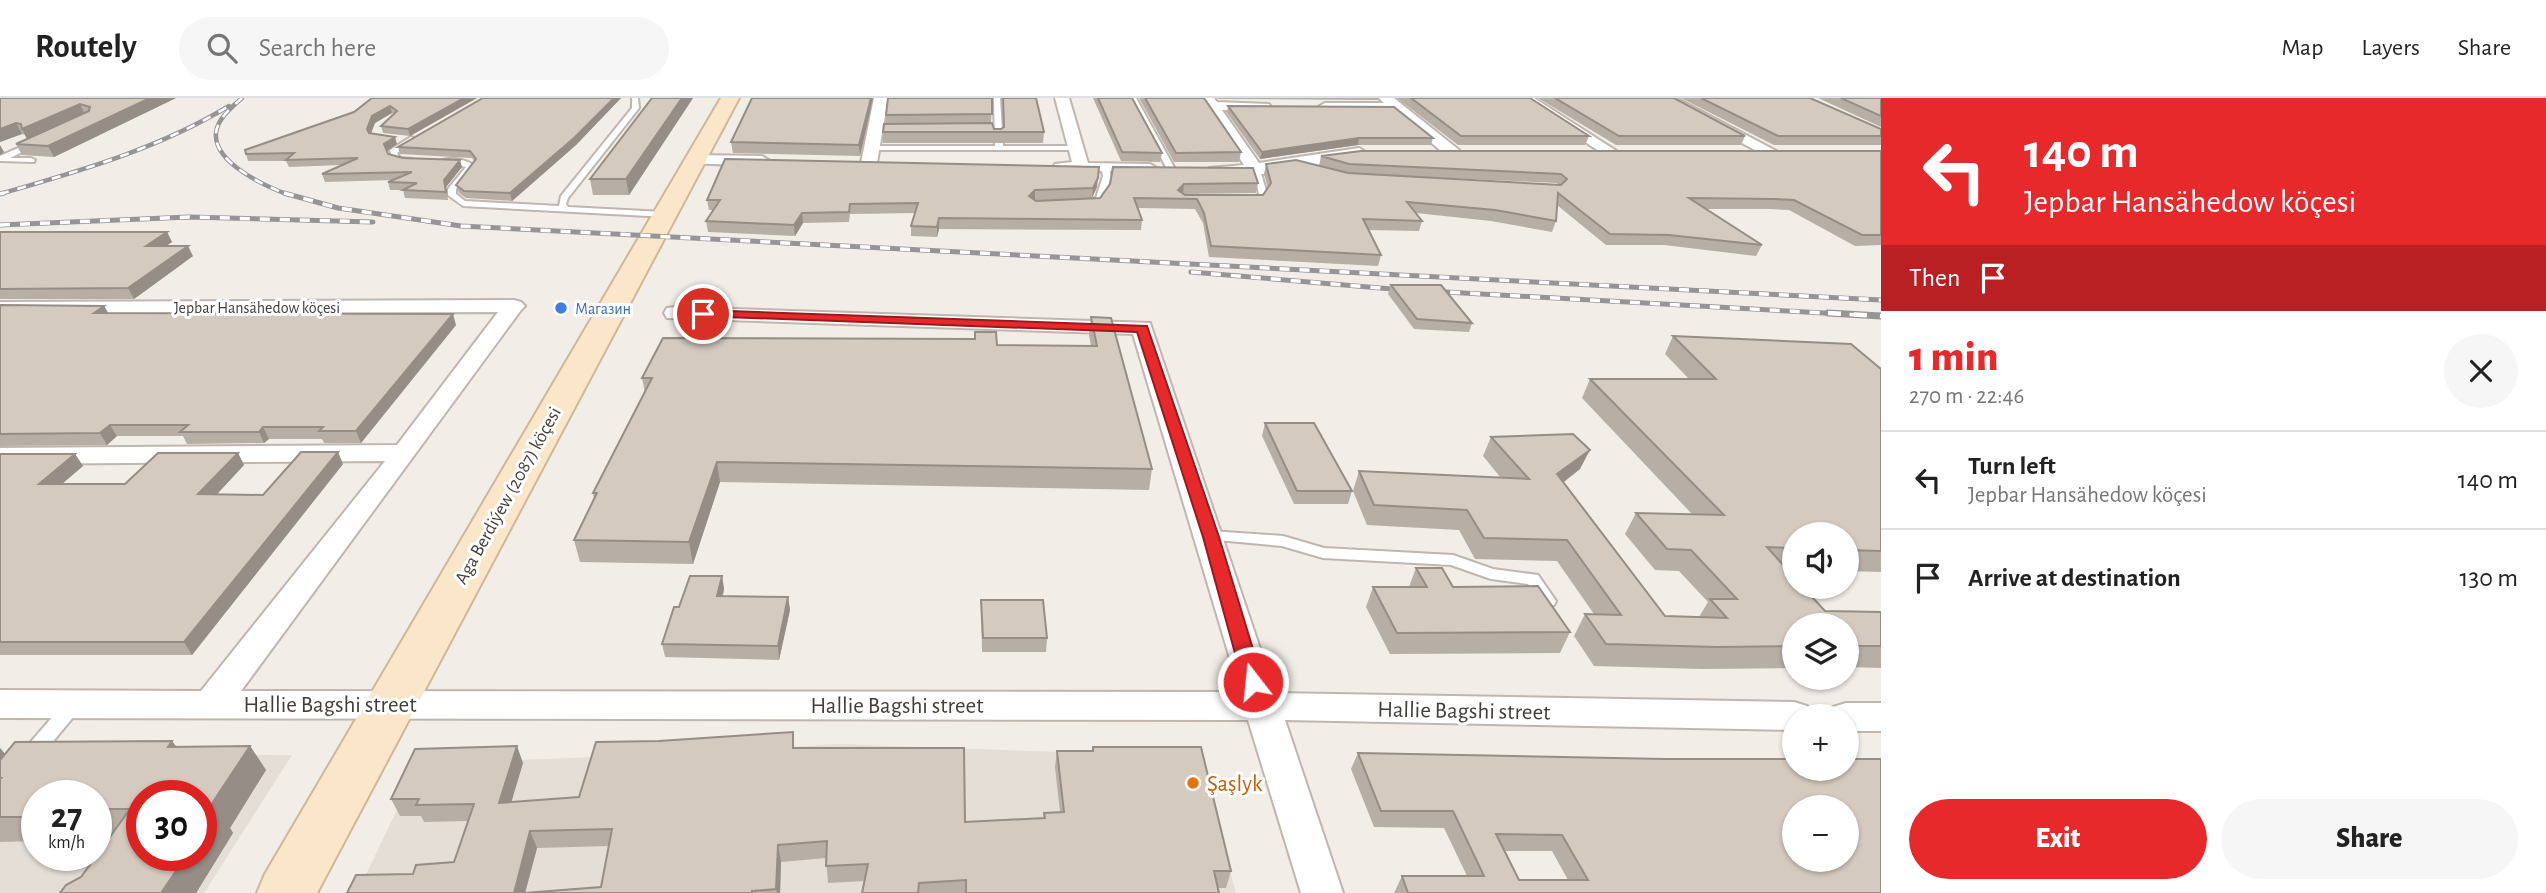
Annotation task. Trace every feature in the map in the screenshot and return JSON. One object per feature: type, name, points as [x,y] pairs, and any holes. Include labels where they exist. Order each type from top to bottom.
[{"type":"street","name":"Aga Berdiýew (2087) köçesi","points":[[286,893],[730,98]]},
{"type":"street","points":[[881,98],[882,131],[866,158],[936,164]]},
{"type":"street","points":[[1062,98],[1082,168]]},
{"type":"street","points":[[1525,98],[1616,152],[1584,153]]},
{"type":"street","points":[[1666,98],[1779,153],[1731,152]]},
{"type":"street","points":[[1211,102],[1256,170]]},
{"type":"street","points":[[1211,102],[1279,107]]},
{"type":"street","points":[[1305,107],[1391,102],[1459,153],[1426,153]]},
{"type":"street","points":[[1042,167],[1256,170],[1337,155],[1371,153]]},
{"type":"street","points":[[694,160],[775,161]]},
{"type":"street","name":"Jepbar Hansähedow köçesi","points":[[0,307],[513,306],[405,453]]},
{"type":"street","points":[[675,313],[1142,328],[1211,537],[1260,706],[1322,893]]},
{"type":"street","points":[[0,456],[405,453]]},
{"type":"street","points":[[211,704],[405,453]]},
{"type":"street","name":"Hallie Bagshi street","points":[[4,709],[74,704],[1260,706],[1782,716]]},
{"type":"street","points":[[1859,717],[1881,717]]},
{"type":"lane","points":[[565,209],[562,204],[564,198],[636,108],[635,98]]},
{"type":"lane","points":[[997,98],[999,148]]},
{"type":"lane","points":[[1133,98],[1183,170]]},
{"type":"lane","points":[[984,129],[997,129]]},
{"type":"lane","points":[[12,143],[36,134]]},
{"type":"lane","points":[[416,161],[397,160],[393,152],[423,135]]},
{"type":"lane","points":[[0,160],[49,137]]},
{"type":"lane","points":[[390,140],[411,141]]},
{"type":"lane","points":[[866,158],[999,148],[1076,148]]},
{"type":"lane","points":[[0,160],[31,160]]},
{"type":"lane","points":[[428,162],[469,163],[471,166],[452,189],[452,195],[463,203],[664,215]]},
{"type":"lane","points":[[1291,163],[1316,172]]},
{"type":"lane","points":[[1075,205],[1096,204],[1100,200],[1107,176],[1105,168]]},
{"type":"lane","points":[[1233,200],[1262,197],[1256,170]]},
{"type":"lane","points":[[1211,537],[1283,541],[1323,553],[1453,560],[1491,575],[1533,579],[1555,612]]},
{"type":"lane","points":[[16,772],[74,704]]},
{"type":"shaded area","points":[[837,744],[1199,757],[1236,893],[357,893],[419,764],[695,753]]},
{"type":"shaded area","points":[[0,753],[292,755],[204,893],[0,893]]},
{"type":"building","points":[[0,98],[150,98],[48,146],[16,144],[89,111],[90,107],[80,104],[22,129],[21,124],[16,123],[0,129]]},
{"type":"building","points":[[372,98],[464,98],[408,129],[381,126],[397,111],[390,106],[372,116],[367,129],[369,133],[395,137],[384,144],[388,154],[403,158],[460,160],[444,180],[446,192],[403,190],[417,183],[388,182],[412,172],[322,174],[358,158],[286,160],[294,153],[246,154],[245,150],[354,112]]},
{"type":"building","points":[[483,98],[614,98],[574,138],[510,193],[464,191],[456,185],[476,159],[470,151],[398,147]]},
{"type":"building","points":[[652,98],[682,98],[626,179],[590,179]]},
{"type":"building","points":[[752,98],[871,98],[859,145],[731,142]]},
{"type":"building","points":[[888,98],[992,98],[992,114],[886,115]]},
{"type":"building","points":[[1003,98],[1036,98],[1044,132],[883,132],[884,124],[992,123],[994,129],[1001,129],[1004,127]]},
{"type":"building","points":[[1098,98],[1132,98],[1162,153],[1122,152]]},
{"type":"building","points":[[1145,98],[1204,98],[1241,152],[1176,153]]},
{"type":"building","points":[[1411,98],[1530,98],[1589,136],[1461,136]]},
{"type":"building","points":[[1555,98],[1674,98],[1745,136],[1619,136]]},
{"type":"building","points":[[1701,98],[1810,98],[1881,129],[1881,136],[1778,136]]},
{"type":"building","points":[[1841,98],[1881,98],[1881,116]]},
{"type":"building","points":[[1228,106],[1394,107],[1433,138],[1359,138],[1262,152]]},
{"type":"building","points":[[1361,151],[1881,151],[1881,235],[1862,235],[1794,200],[1689,198],[1762,245],[1669,235],[1610,234],[1558,193],[1556,221],[1495,210],[1407,202],[1422,221],[1363,219],[1381,255],[1211,246],[1204,213],[1197,199],[1134,198],[1142,220],[939,218],[937,227],[911,226],[918,203],[850,204],[849,212],[802,213],[794,225],[706,221],[720,200],[707,200],[725,159],[1099,167],[1093,188],[1035,190],[1029,196],[1036,201],[1100,198],[1110,184],[1113,167],[1253,168],[1258,183],[1184,184],[1178,190],[1185,195],[1263,195],[1271,183],[1266,164],[1296,160],[1348,173],[1561,185],[1567,179],[1561,174],[1349,164],[1321,156]]},
{"type":"building","points":[[0,232],[167,232],[146,246],[188,246],[128,288],[0,289]]},
{"type":"building","points":[[1391,285],[1441,285],[1472,323],[1417,319]]},
{"type":"building","points":[[0,305],[104,306],[94,313],[453,314],[356,431],[319,431],[323,427],[263,427],[259,432],[180,432],[188,425],[110,425],[100,433],[0,434]]},
{"type":"building","points":[[1091,317],[1111,318],[1152,469],[717,462],[689,542],[574,540],[597,493],[593,493],[652,378],[642,378],[663,338],[975,339],[975,332],[996,332],[997,345],[1097,346]]},
{"type":"building","points":[[1673,336],[1851,344],[1881,369],[1881,551],[1859,550],[1859,522],[1782,522],[1782,548],[1767,547],[1782,564],[1782,599],[1814,599],[1825,611],[1881,612],[1881,646],[1859,646],[1859,613],[1782,613],[1782,646],[1606,644],[1585,614],[1621,615],[1567,540],[1484,538],[1467,510],[1374,505],[1359,471],[1529,479],[1491,437],[1573,434],[1590,450],[1557,474],[1665,616],[1727,618],[1710,599],[1737,599],[1691,550],[1667,549],[1636,513],[1724,515],[1590,379],[1716,379]]},
{"type":"building","points":[[1265,423],[1314,423],[1352,491],[1297,491]]},
{"type":"building","points":[[301,452],[338,452],[184,642],[0,642],[0,454],[75,454],[39,484],[125,484],[158,453],[238,453],[198,494],[263,495]]},
{"type":"building","points":[[1416,568],[1442,568],[1453,587],[1538,586],[1570,632],[1397,633],[1373,587],[1427,587]]},
{"type":"building","points":[[690,576],[722,576],[717,596],[788,597],[778,646],[662,644],[674,607],[679,607]]},
{"type":"building","points":[[981,600],[1043,600],[1047,638],[983,638]]},
{"type":"building","points":[[793,732],[793,748],[964,748],[965,822],[1045,818],[1044,813],[1064,812],[1057,751],[1093,751],[1093,747],[1201,747],[1231,871],[1214,871],[1219,893],[966,893],[966,880],[919,883],[918,893],[862,893],[868,864],[826,866],[827,841],[778,845],[776,889],[752,893],[524,893],[601,887],[612,829],[530,831],[514,893],[347,893],[356,875],[413,874],[416,865],[454,862],[474,804],[416,805],[419,799],[391,799],[415,749],[517,746],[499,803],[579,797],[596,742],[659,741]]},
{"type":"building","points":[[172,741],[168,747],[250,746],[217,796],[217,780],[126,780],[126,809],[112,809],[112,780],[21,780],[21,817],[0,817],[0,760],[15,742]]},
{"type":"building","points":[[1358,753],[1782,759],[1782,781],[1859,781],[1859,759],[1881,759],[1881,893],[1408,893],[1402,876],[1484,876],[1453,811],[1381,811]],"holes":[[[1496,834],[1562,835],[1588,880],[1519,880]]]},
{"type":"building","points":[[126,815],[126,871],[176,871],[161,893],[60,893],[66,885],[81,877],[85,871],[112,871],[112,834]]},
{"type":"railway","points":[[242,98],[219,123],[217,144],[232,164],[243,172],[285,193]]},
{"type":"railway","points":[[4,193],[0,194],[146,147],[229,106]]},
{"type":"railway","points":[[285,193],[338,208],[461,226],[1881,300]]},
{"type":"railway","points":[[285,193],[289,195]]},
{"type":"railway","points":[[0,225],[189,217],[373,222]]},
{"type":"railway","points":[[1191,272],[1392,289],[1860,315]]},
{"type":"railway","points":[[1828,313],[1881,316]]},
{"type":"place","name":"Магазин","points":[[561,308]]},
{"type":"place","name":"Şaşlyk","points":[[1193,783]]},
{"type":"route","points":[[703,314],[1142,328],[1211,537],[1253,682]]}]
